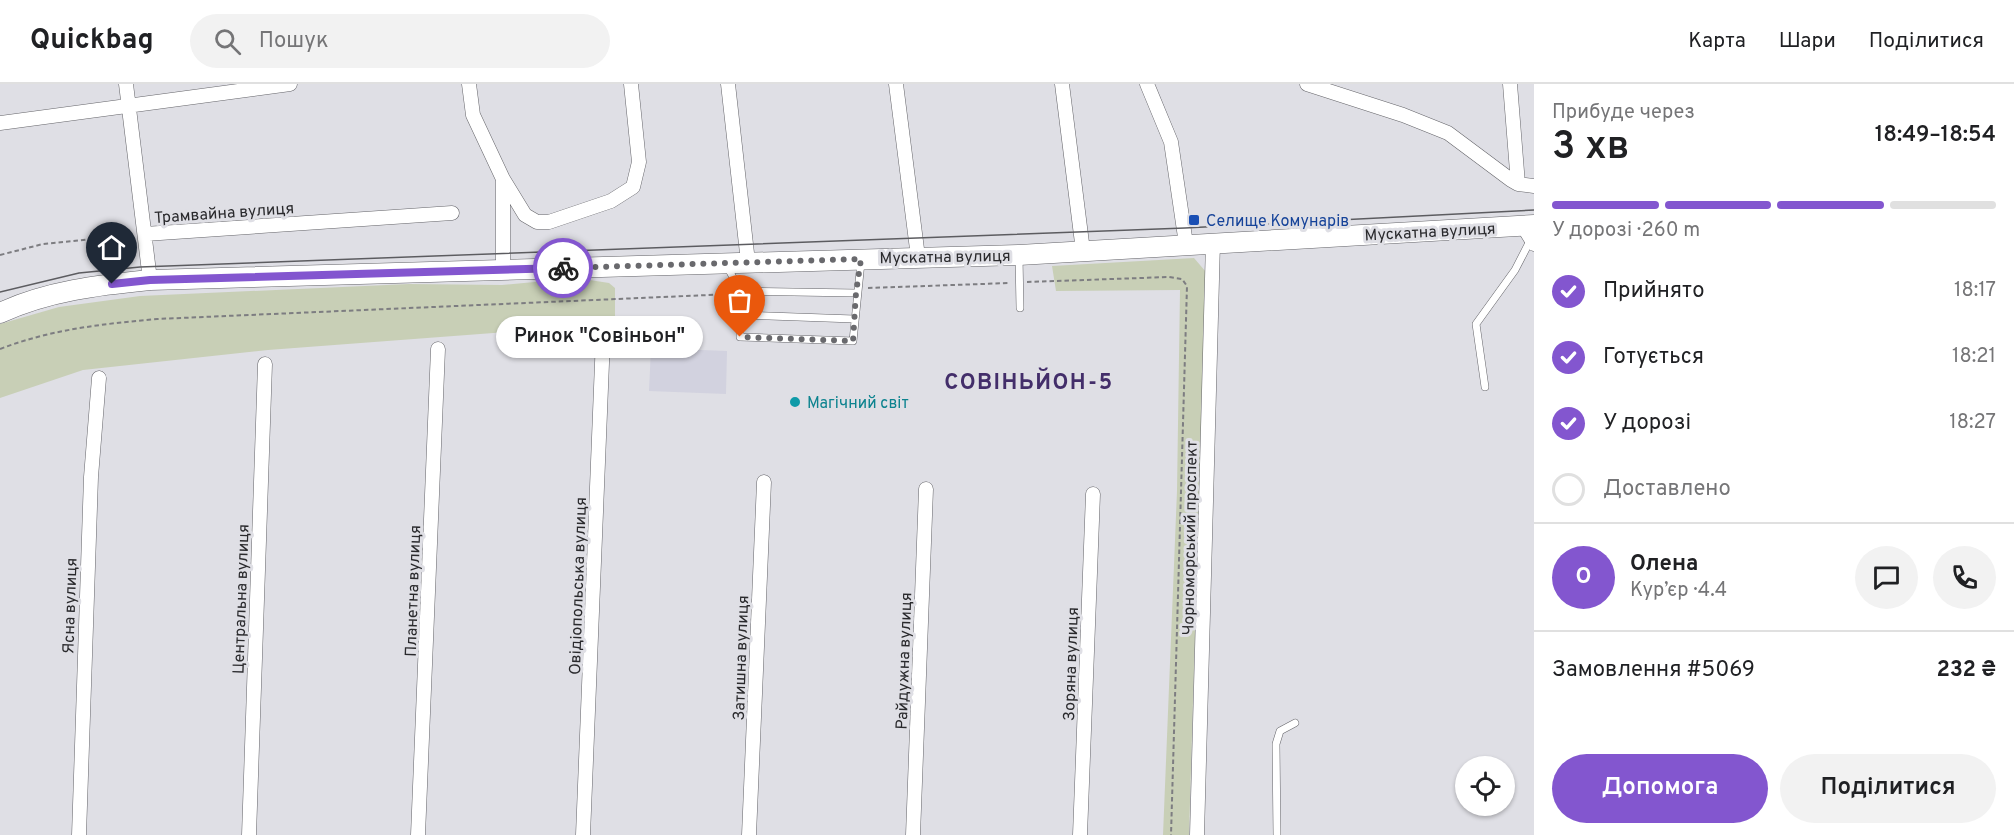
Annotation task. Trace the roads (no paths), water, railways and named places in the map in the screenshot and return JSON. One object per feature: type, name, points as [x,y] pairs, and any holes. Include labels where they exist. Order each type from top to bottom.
[{"type":"street","points":[[126,84],[150,280]]},
{"type":"street","points":[[0,123],[290,84]]},
{"type":"street","points":[[469,84],[473,115],[503,178],[525,215],[537,222],[549,222],[626,193],[633,187],[639,162],[631,84]]},
{"type":"street","points":[[728,84],[748,262]]},
{"type":"street","points":[[896,84],[918,257]]},
{"type":"street","points":[[1062,84],[1083,251]]},
{"type":"street","points":[[1147,84],[1171,142],[1186,243]]},
{"type":"street","points":[[1307,84],[1403,115],[1448,133],[1518,184],[1534,186]]},
{"type":"street","points":[[1510,84],[1518,184]]},
{"type":"street","points":[[503,178],[503,270]]},
{"type":"street","name":"Трамвайна вулиця","points":[[145,234],[452,213]]},
{"type":"street","name":"Мускатна вулиця","points":[[0,313],[52,295],[94,286],[150,280],[1018,255],[1186,243],[1530,234]]},
{"type":"street","name":"Чорноморський проспект","points":[[1197,835],[1213,242]]},
{"type":"street","name":"Овідіопольська вулиця","points":[[583,835],[603,338]]},
{"type":"street","name":"Планетна вулиця","points":[[418,835],[438,349]]},
{"type":"street","name":"Центральна вулиця","points":[[249,835],[264,364]]},
{"type":"street","name":"Ясна вулиця","points":[[79,835],[91,477],[99,378]]},
{"type":"street","name":"Затишна вулиця","points":[[749,835],[764,482]]},
{"type":"street","name":"Райдужна вулиця","points":[[914,835],[926,489]]},
{"type":"street","name":"Зоряна вулиця","points":[[1080,835],[1093,494]]},
{"type":"lane","points":[[1485,387],[1476,324],[1515,270],[1530,234]]},
{"type":"lane","points":[[1018,255],[1021,282],[1020,309]]},
{"type":"lane","points":[[726,264],[740,291],[740,337],[853,341],[856,291],[861,259]]},
{"type":"lane","points":[[740,291],[856,291]]},
{"type":"lane","points":[[741,315],[854,319]]},
{"type":"lane","points":[[1277,835],[1276,744],[1280,731],[1295,723]]},
{"type":"tram line","points":[[0,292],[79,273],[140,267],[1185,228],[1534,210]]},
{"type":"place","name":"Селище Комунарів","points":[[1194,220]]},
{"type":"place","name":"Ринок \"Совіньон\"","points":[[740,337]]},
{"type":"place","name":"Магічний світ","points":[[795,402]]},
{"type":"district","name":"СОВІНЬЙОН-5","points":[[1029,381]]}]
